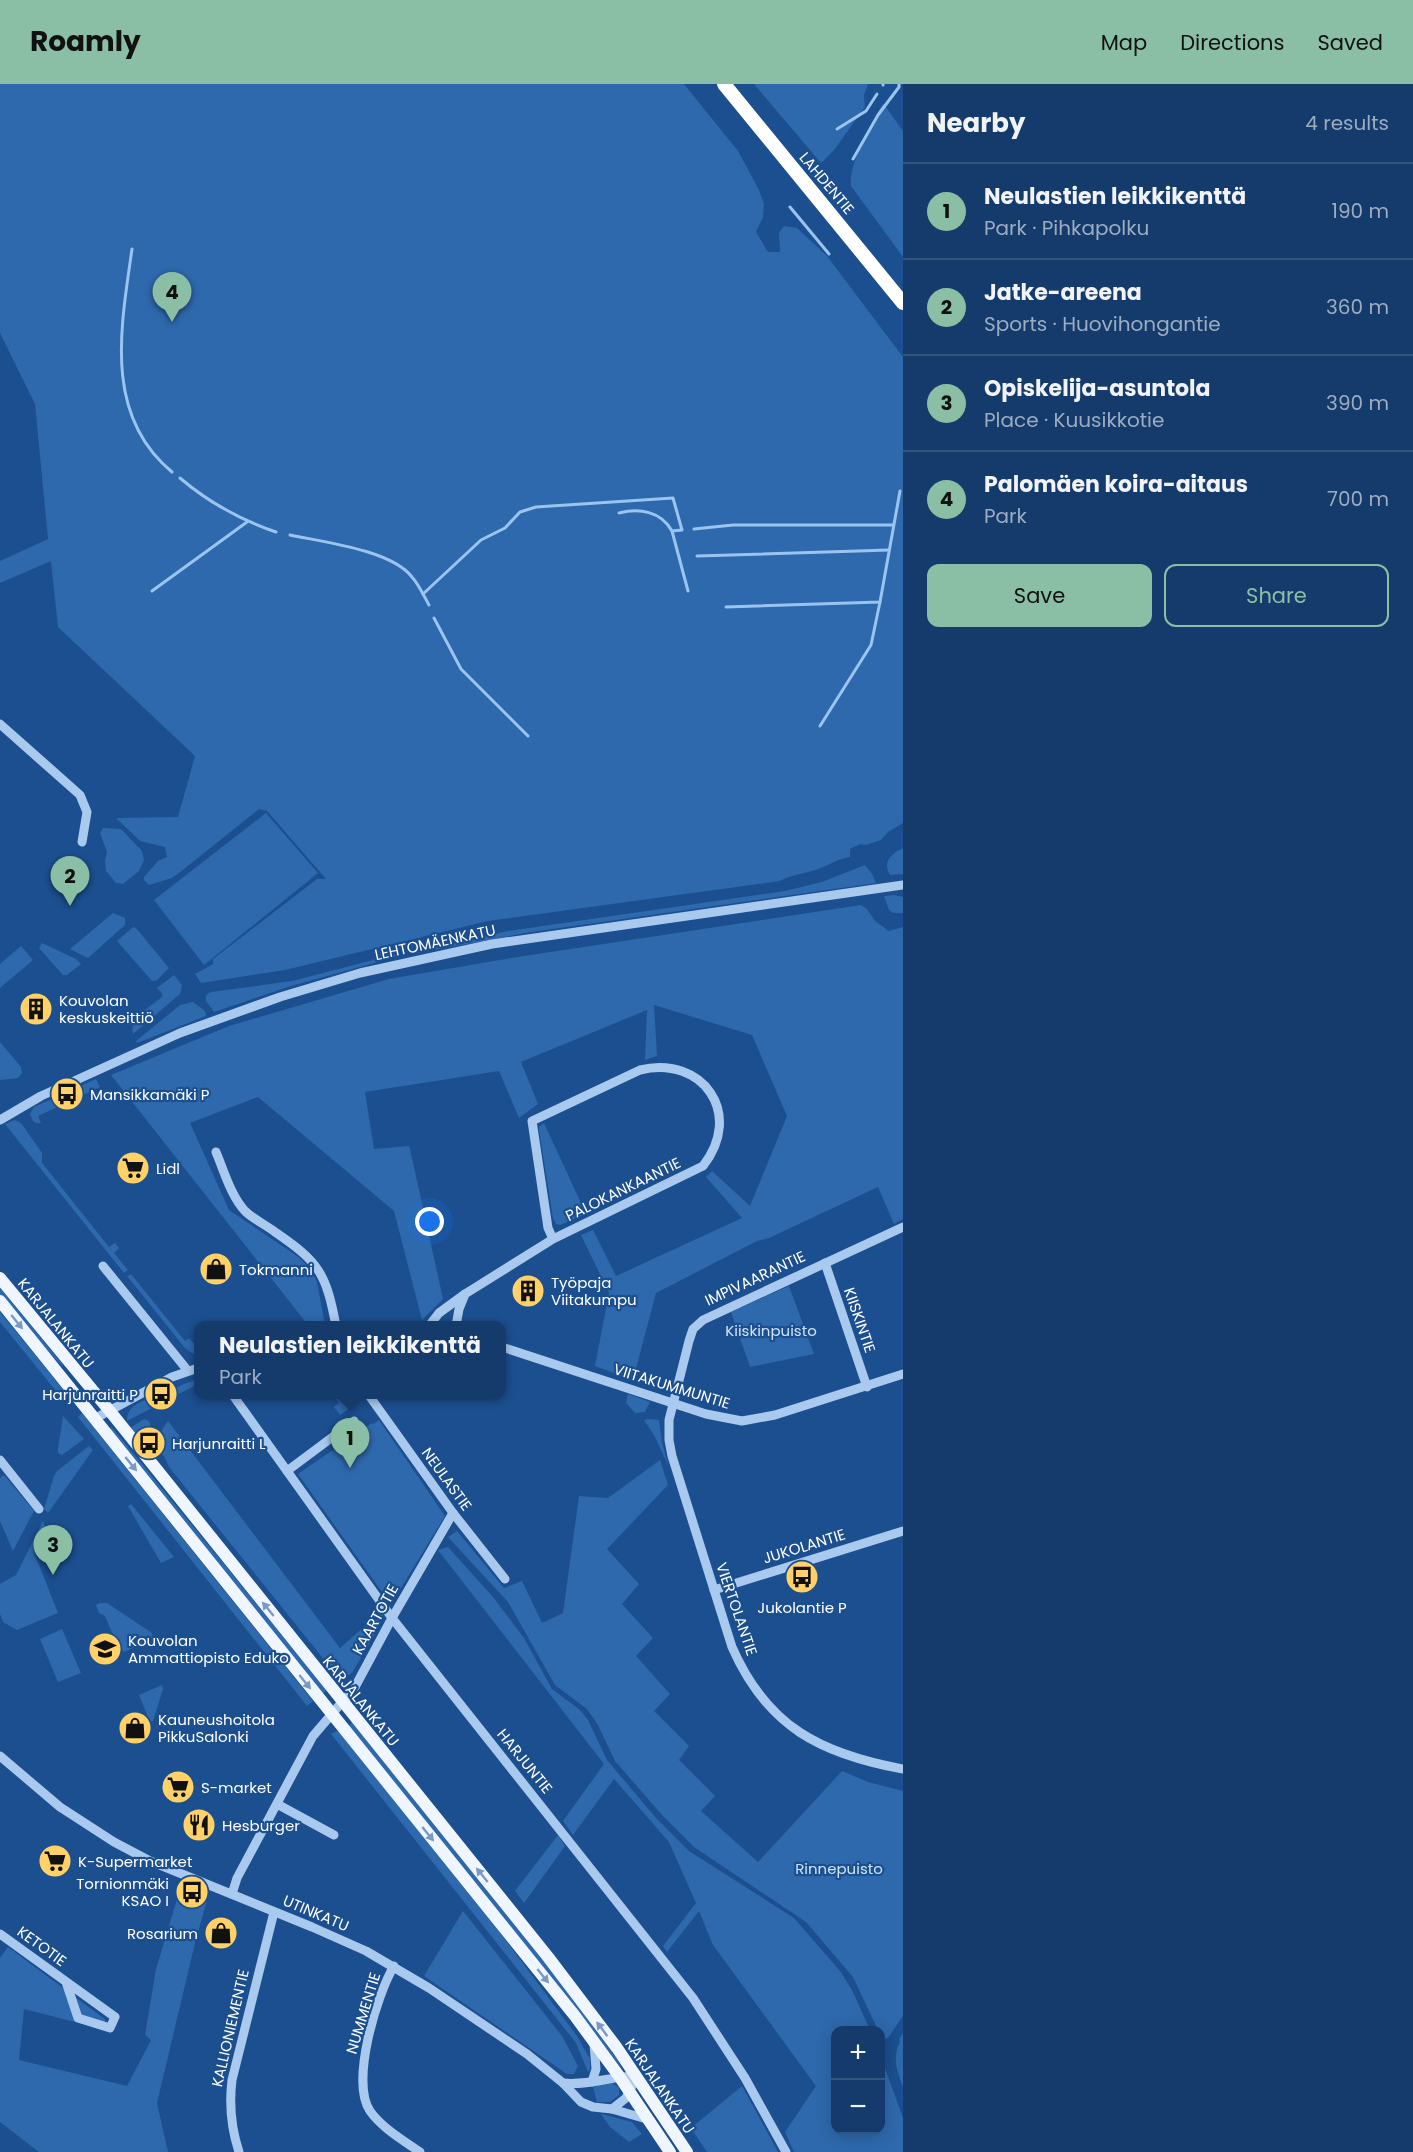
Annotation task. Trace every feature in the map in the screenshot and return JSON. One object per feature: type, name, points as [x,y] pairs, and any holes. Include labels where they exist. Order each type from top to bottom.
[{"type":"highway","name":"LAHDENTIE","points":[[724,84],[903,303]]},
{"type":"main road","name":"KARJALANKATU","points":[[0,1278],[109,1410],[548,1957],[637,2076],[687,2152]]},
{"type":"main road","name":"KARJALANKATU","points":[[0,1301],[594,2041],[670,2152]]},
{"type":"street","points":[[0,724],[80,795],[87,812],[82,842]]},
{"type":"street","name":"LEHTOMÄENKATU","points":[[0,1120],[40,1096],[180,1033],[271,1000],[360,973],[515,940],[903,885]]},
{"type":"street","name":"PALOKANKAANTIE","points":[[433,1321],[439,1313],[465,1294],[553,1239],[703,1166],[715,1147],[720,1124],[715,1100],[702,1082],[679,1069],[665,1066],[640,1070],[532,1121],[548,1228],[553,1239]]},
{"type":"street","points":[[216,1152],[236,1198],[246,1212],[296,1246],[318,1267],[328,1289],[335,1321]]},
{"type":"street","name":"IMPIVAARANTIE","points":[[674,1404],[693,1329],[703,1320],[903,1227]]},
{"type":"street","name":"KIISKINTIE","points":[[825,1263],[867,1386]]},
{"type":"street","points":[[103,1266],[188,1371]]},
{"type":"street","points":[[457,1321],[465,1294]]},
{"type":"street","name":"VIITAKUMMUNTIE","points":[[506,1348],[674,1404],[732,1420],[752,1420],[775,1415],[903,1374]]},
{"type":"street","points":[[94,1419],[154,1385],[194,1369]]},
{"type":"street","name":"HARJUNTIE","points":[[235,1399],[392,1618],[674,1971],[730,2052],[786,2152]]},
{"type":"street","name":"NEULASTIE","points":[[371,1399],[453,1513],[505,1579]]},
{"type":"street","name":"VIERTOLANTIE","points":[[674,1404],[668,1429],[672,1456],[740,1666],[779,1717],[804,1736],[832,1751],[858,1760],[903,1769]]},
{"type":"street","points":[[287,1471],[354,1421]]},
{"type":"street","points":[[0,1460],[39,1509]]},
{"type":"street","name":"KAARTOTIE","points":[[232,1894],[237,1878],[313,1736],[344,1703],[355,1687],[453,1513]]},
{"type":"street","name":"JUKOLANTIE","points":[[714,1590],[903,1531]]},
{"type":"street","name":"UTINKATU","points":[[0,1756],[60,1807],[96,1831],[150,1861],[343,1940],[394,1966],[526,2054],[563,2083],[573,2096],[586,2105],[612,2109],[650,2120]]},
{"type":"street","points":[[277,1804],[334,1835]]},
{"type":"street","name":"KALLIONIEMENTIE","points":[[239,2152],[231,2121],[232,2080],[274,1912]]},
{"type":"street","name":"KETOTIE","points":[[0,1934],[116,2017],[110,2028],[78,2018],[66,1982]]},
{"type":"street","name":"NUMMENTIE","points":[[394,1966],[388,1977],[366,2046],[362,2073],[363,2090],[370,2112],[378,2121],[420,2152]]},
{"type":"street","points":[[592,2082],[596,2069],[594,2041]]},
{"type":"street","points":[[563,2083],[579,2084],[620,2076],[637,2076],[626,2098],[612,2109]]},
{"type":"green space","points":[[0,84],[684,84],[738,151],[759,190],[764,204],[763,217],[756,232],[768,252],[780,252],[779,233],[784,226],[797,228],[827,256],[903,357],[903,823],[888,832],[881,840],[866,845],[860,844],[850,849],[850,857],[780,881],[488,921],[285,970],[201,983],[195,974],[213,964],[213,959],[317,879],[326,879],[267,811],[259,809],[172,878],[149,885],[144,877],[158,861],[167,857],[165,847],[140,841],[116,818],[178,817],[195,756],[58,627],[51,561],[0,583],[0,561],[48,539],[35,404],[0,333]]},
{"type":"green space","points":[[754,84],[868,84],[864,95],[865,107],[834,150],[821,163]]},
{"type":"green space","points":[[883,103],[903,131],[903,257],[851,186],[857,156]]},
{"type":"green space","points":[[266,813],[318,873],[204,965],[154,900]]},
{"type":"green space","points":[[103,828],[121,829],[142,851],[144,860],[139,871],[123,884],[116,883],[106,871],[107,852],[100,833]]},
{"type":"green space","points":[[903,848],[903,874],[890,875],[887,862]]},
{"type":"green space","points":[[865,865],[876,883],[531,932],[409,953],[409,951],[508,931],[785,891],[822,882]]},
{"type":"green space","points":[[884,896],[903,897],[903,913],[893,913],[889,910]]},
{"type":"green space","points":[[861,905],[867,909],[875,921],[889,931],[903,927],[903,1219],[894,1224],[878,1187],[769,1238],[757,1241],[656,1293],[633,1380],[595,1366],[609,1293],[581,1235],[593,1230],[616,1276],[742,1218],[706,1177],[712,1171],[750,1206],[787,1116],[752,1035],[654,1005],[657,1056],[645,1060],[647,1010],[521,1062],[538,1104],[519,1118],[499,1071],[365,1092],[374,1149],[409,1146],[412,1158],[443,1299],[422,1320],[394,1211],[258,1097],[190,1123],[229,1210],[297,1256],[311,1269],[317,1282],[324,1321],[305,1321],[111,1075],[229,1026],[389,979],[511,958]]},
{"type":"green space","points":[[113,913],[125,918],[125,925],[88,958],[70,949]]},
{"type":"green space","points":[[133,927],[169,968],[157,980],[152,981],[117,941]]},
{"type":"green space","points":[[42,943],[76,959],[81,964],[67,975],[63,975],[39,948]]},
{"type":"green space","points":[[21,946],[33,960],[0,988],[0,964]]},
{"type":"green space","points":[[400,953],[396,957],[291,986],[214,1012],[206,1001],[206,995],[211,992],[292,981]]},
{"type":"green space","points":[[174,975],[182,985],[180,994],[133,1034],[132,1028],[137,1018],[162,997],[162,993],[157,988]]},
{"type":"green space","points":[[193,1002],[205,1011],[206,1016],[137,1043],[136,1041],[180,1005]]},
{"type":"green space","points":[[0,1042],[21,1067],[22,1073],[18,1078],[0,1080]]},
{"type":"green space","points":[[96,1079],[100,1087],[38,1116],[41,1123],[33,1121],[30,1114],[34,1107]]},
{"type":"green space","points":[[15,1120],[21,1123],[42,1153],[42,1163],[109,1247],[115,1243],[119,1248],[114,1253],[128,1270],[124,1273],[5,1124]]},
{"type":"green space","points":[[544,1123],[586,1214],[560,1225],[556,1224],[553,1218],[539,1130]]},
{"type":"green space","points":[[131,1274],[185,1341],[189,1338],[194,1344],[194,1354],[185,1348],[127,1276]]},
{"type":"green space","name":"Kiiskinpuisto","points":[[789,1286],[814,1354],[750,1367],[731,1312]]},
{"type":"green space","points":[[0,1288],[62,1366],[36,1339],[0,1295]]},
{"type":"green space","points":[[0,1312],[65,1392],[60,1396],[0,1322]]},
{"type":"green space","points":[[194,1380],[194,1386],[127,1421],[130,1410],[138,1404],[145,1400],[149,1402]]},
{"type":"green space","points":[[628,1394],[650,1402],[645,1412],[635,1413],[626,1403]]},
{"type":"green space","points":[[336,1399],[349,1399],[354,1405],[340,1415],[334,1407],[339,1403]]},
{"type":"green space","points":[[82,1413],[313,1701],[307,1706],[78,1417]]},
{"type":"green space","points":[[63,1416],[84,1439],[62,1455],[58,1453],[58,1449]]},
{"type":"green space","points":[[144,1419],[149,1421],[150,1430],[141,1442],[130,1428]]},
{"type":"green space","points":[[379,1420],[445,1516],[395,1598],[387,1599],[298,1474]]},
{"type":"green space","points":[[644,1420],[659,1420],[662,1443],[669,1467]]},
{"type":"green space","points":[[168,1421],[340,1648],[381,1612],[384,1618],[352,1673],[344,1677],[334,1672],[169,1467],[157,1446]]},
{"type":"green space","points":[[111,1426],[327,1690],[322,1695],[111,1430]]},
{"type":"green space","points":[[89,1446],[93,1450],[48,1513],[44,1509],[57,1471]]},
{"type":"green space","name":"Rinnepuisto","points":[[660,1460],[668,1485],[607,1549],[639,1584],[622,1604],[653,1638],[636,1656],[670,1694],[654,1711],[689,1746],[679,1760],[715,1796],[701,1811],[758,1862],[842,1771],[868,1782],[903,1791],[903,2016],[888,2038],[885,2039],[885,2026],[876,2026],[853,1977],[806,1922],[694,1847],[662,1815],[615,1761],[598,1725],[587,1709],[555,1685],[508,1602],[448,1537],[457,1531],[504,1588],[522,1581],[542,1623],[563,1613],[579,1496],[608,1498]]},
{"type":"green space","points":[[4,1475],[34,1511],[13,1551],[0,1521],[0,1478]]},
{"type":"green space","points":[[131,1504],[174,1557],[161,1563],[128,1506]]},
{"type":"green space","points":[[43,1521],[51,1545],[34,1552],[58,1613],[17,1630],[3,1622],[0,1614],[0,1584],[16,1575]]},
{"type":"green space","points":[[448,1547],[493,1597],[524,1638],[552,1689],[580,1710],[588,1720],[607,1760],[656,1818],[689,1851],[794,1918],[840,1971],[852,1990],[868,2026],[831,2026],[831,2134],[885,2134],[885,2068],[903,2118],[903,2152],[794,2152],[785,2132],[816,2086],[713,1945],[699,1911],[667,1952],[663,1946],[696,1903],[669,1842],[614,1779],[573,1835],[563,1821],[604,1764],[438,1550]]},
{"type":"green space","points":[[107,1603],[152,1633],[153,1639],[124,1652],[119,1649],[105,1616],[99,1613],[96,1605]]},
{"type":"green space","points":[[62,1629],[81,1673],[58,1682],[40,1639]]},
{"type":"green space","points":[[162,1685],[163,1689],[153,1721],[150,1722],[139,1695]]},
{"type":"green space","points":[[352,1722],[560,1982],[622,2069],[572,2003],[348,1727]]},
{"type":"green space","points":[[339,1730],[496,1927],[577,2036],[590,2059],[588,2072],[576,2043],[331,1734]]},
{"type":"green space","points":[[558,1835],[565,1846],[524,1903],[515,1891]]},
{"type":"green space","points":[[180,1889],[208,1897],[157,2103],[168,2152],[39,2152],[0,2122],[0,1958],[8,1947],[106,2020],[102,2029],[24,2009],[19,2060],[127,2086],[151,2040],[145,2035],[156,1969]]},
{"type":"green space","points":[[463,1911],[562,2036],[578,2066],[574,2074],[567,2074],[424,1976]]},
{"type":"green space","points":[[903,2033],[903,2087],[897,2070],[896,2053]]},
{"type":"green space","points":[[610,2082],[619,2087],[619,2095],[610,2102],[597,2102],[593,2087]]},
{"type":"green space","points":[[742,2086],[778,2152],[707,2152],[691,2128]]},
{"type":"green space","points":[[601,2114],[632,2122],[642,2134],[629,2142],[610,2127]]},
{"type":"waterway","points":[[853,159],[899,84]]},
{"type":"waterway","points":[[837,129],[866,111],[877,94]]},
{"type":"waterway","points":[[790,207],[829,254]]},
{"type":"waterway","points":[[132,249],[122,339],[122,368],[126,397],[135,424],[150,449],[172,472]]},
{"type":"waterway","points":[[180,478],[225,510],[276,532]]},
{"type":"waterway","points":[[726,607],[880,602],[900,491]]},
{"type":"waterway","points":[[423,594],[481,540],[505,528],[520,512],[536,507],[673,498],[682,530],[672,531],[662,519],[642,511],[619,513]]},
{"type":"waterway","points":[[152,591],[247,522]]},
{"type":"waterway","points":[[694,529],[733,525],[893,525]]},
{"type":"waterway","points":[[672,531],[688,591]]},
{"type":"waterway","points":[[290,535],[356,548],[389,560],[412,577],[429,605]]},
{"type":"waterway","points":[[697,556],[889,550]]},
{"type":"waterway","points":[[820,726],[871,645],[880,602]]},
{"type":"waterway","points":[[434,618],[461,669],[528,736]]},
{"type":"place","name":"Palomäen koira-aitaus","points":[[172,322]]},
{"type":"place","name":"Jatke-areena","points":[[70,906]]},
{"type":"place","name":"Kouvolan keskuskeittiö","points":[[36,1009]]},
{"type":"place","name":"Mansikkamäki P","points":[[67,1094]]},
{"type":"place","name":"Lidl","points":[[133,1168]]},
{"type":"place","name":"Tokmanni","points":[[216,1269]]},
{"type":"place","name":"Työpaja Viitakumpu","points":[[528,1291]]},
{"type":"place","name":"Harjunraitti P","points":[[161,1394]]},
{"type":"place","name":"Harjunraitti L","points":[[149,1443]]},
{"type":"place","name":"Neulastien leikkikenttä","points":[[350,1468]]},
{"type":"place","name":"Opiskelija-asuntola","points":[[53,1575]]},
{"type":"place","name":"Jukolantie P","points":[[802,1577]]},
{"type":"place","name":"Kouvolan Ammattiopisto Eduko","points":[[105,1649]]},
{"type":"place","name":"Kauneushoitola PikkuSalonki","points":[[135,1728]]},
{"type":"place","name":"S-market","points":[[178,1787]]},
{"type":"place","name":"Hesburger","points":[[199,1825]]},
{"type":"place","name":"K-Supermarket","points":[[55,1861]]},
{"type":"place","name":"Tornionmäki KSAO I","points":[[192,1892]]},
{"type":"place","name":"Rosarium","points":[[221,1933]]}]
